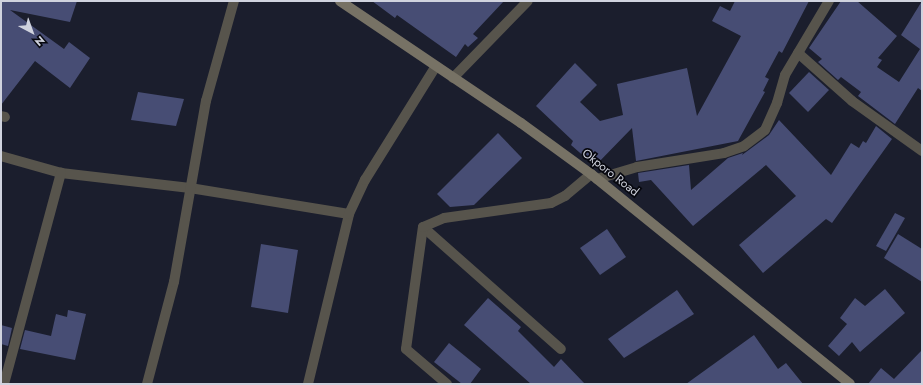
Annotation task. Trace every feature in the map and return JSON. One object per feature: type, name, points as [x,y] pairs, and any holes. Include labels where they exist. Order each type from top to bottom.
[{"type":"main road","name":"Okporo Road","points":[[340,1],[436,66],[594,177],[850,384]]},
{"type":"street","points":[[147,384],[174,282],[206,101],[234,1]]},
{"type":"street","points":[[453,78],[528,1]]},
{"type":"street","points":[[423,228],[444,218],[551,203],[565,196],[594,177],[637,167],[724,153],[744,146],[765,130],[778,103],[785,75],[829,1]]},
{"type":"street","points":[[798,53],[852,100],[921,147]]},
{"type":"street","points":[[308,384],[348,214],[365,180],[436,66]]},
{"type":"street","points":[[1,156],[61,172],[190,188],[348,214]]},
{"type":"street","points":[[4,384],[61,172]]},
{"type":"street","points":[[423,228],[561,349]]},
{"type":"street","points":[[423,228],[406,349],[447,384]]},
{"type":"building","points":[[1,1],[77,1],[70,22],[10,10],[64,49],[69,42],[90,58],[70,88],[35,61],[1,105]]},
{"type":"building","points":[[372,1],[504,1],[473,34],[478,38],[468,47],[465,44],[456,57],[397,15],[395,18]]},
{"type":"building","points":[[735,1],[809,1],[782,53],[779,51],[765,77],[769,79],[763,91],[765,92],[738,141],[636,161],[632,128],[595,166],[571,145],[573,141],[536,106],[575,63],[597,85],[580,102],[600,121],[623,115],[617,84],[687,68],[697,116],[741,36],[712,21],[720,6],[730,11]]},
{"type":"building","points":[[841,1],[857,1],[897,36],[878,58],[882,60],[877,67],[899,82],[920,49],[901,35],[922,1],[922,91],[918,88],[895,124],[858,96],[861,92],[841,77],[838,80],[818,62],[822,59],[809,48]]},
{"type":"building","points":[[809,72],[829,90],[808,112],[789,93]]},
{"type":"building","points":[[138,92],[184,99],[176,126],[131,120]]},
{"type":"building","points":[[779,120],[831,175],[851,143],[859,148],[863,141],[866,143],[876,126],[892,139],[832,223],[826,219],[763,273],[739,245],[796,196],[766,165],[693,226],[651,180],[639,182],[638,173],[689,165],[691,190],[728,158],[743,153],[742,155],[769,135]]},
{"type":"building","points":[[498,133],[522,158],[474,205],[450,207],[437,194]]},
{"type":"building","points":[[895,213],[905,218],[886,251],[876,246]]},
{"type":"building","points":[[607,229],[626,257],[600,275],[580,248]]},
{"type":"building","points":[[898,234],[922,249],[922,282],[884,258]]},
{"type":"building","points":[[261,244],[298,250],[288,313],[251,307]]},
{"type":"building","points":[[885,289],[905,313],[860,352],[852,342],[839,356],[828,346],[847,324],[840,318],[855,298],[865,306]]},
{"type":"building","points":[[677,290],[694,314],[624,358],[608,339]]},
{"type":"building","points":[[488,298],[521,327],[518,331],[554,367],[561,359],[585,384],[531,384],[464,325]]},
{"type":"building","points":[[68,310],[86,314],[75,360],[20,349],[25,330],[51,336],[56,314],[67,317]]},
{"type":"building","points":[[1,325],[12,328],[8,346],[1,344]]},
{"type":"building","points":[[754,335],[778,369],[786,363],[803,384],[686,384]]},
{"type":"building","points":[[449,343],[481,369],[470,384],[462,384],[434,362]]},
{"type":"building","points":[[922,350],[922,384],[868,384],[881,368],[894,379]]}]
